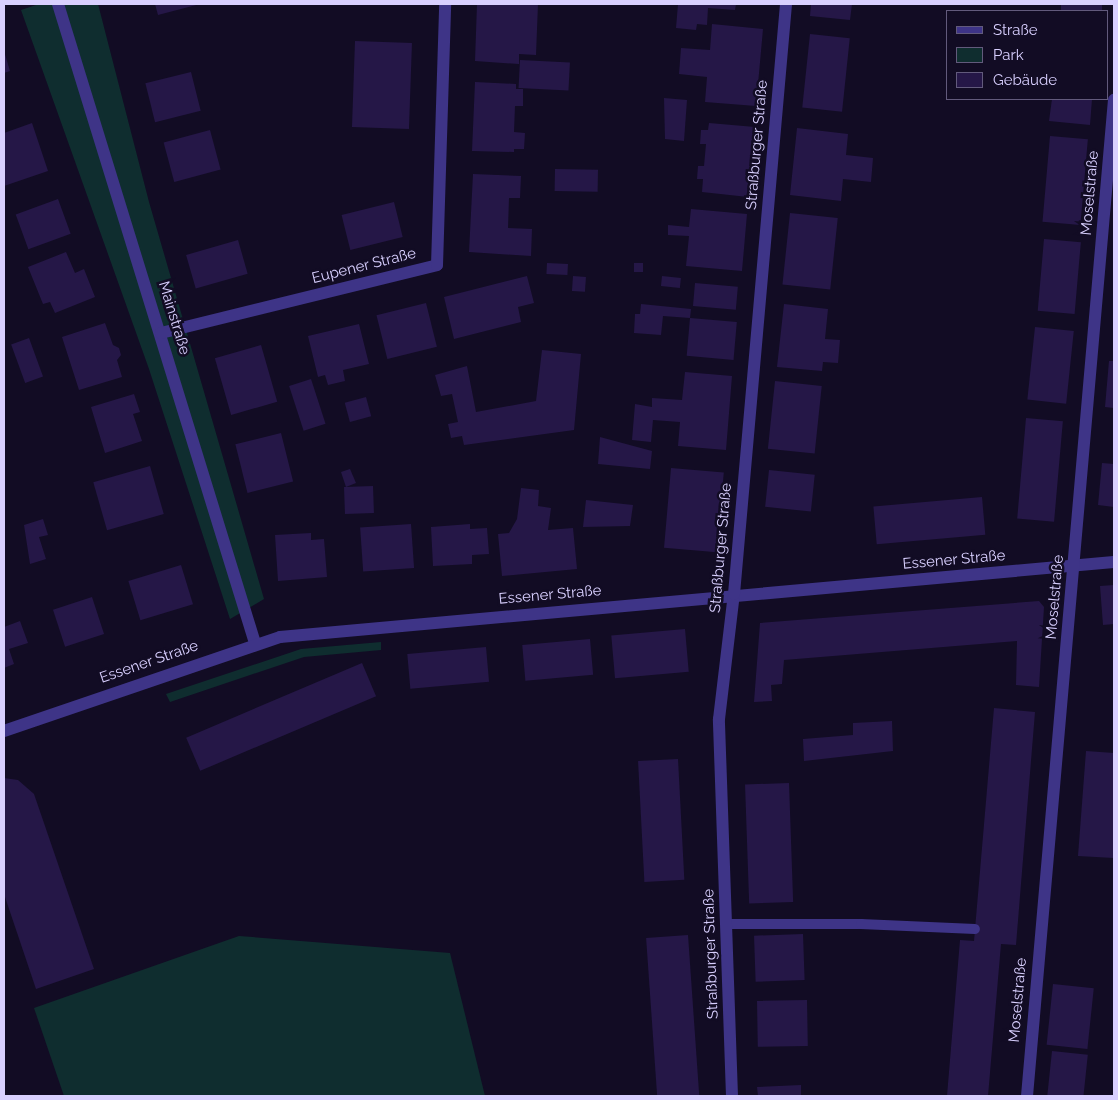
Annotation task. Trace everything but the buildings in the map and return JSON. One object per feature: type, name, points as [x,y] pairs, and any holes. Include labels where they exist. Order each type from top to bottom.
[{"type":"street","name":"Mainstraße","points":[[58,4],[161,332],[255,643]]},
{"type":"street","name":"Eupener Straße","points":[[161,332],[437,265],[445,4]]},
{"type":"street","name":"Straßburger Straße","points":[[732,1096],[720,719],[734,594],[786,4]]},
{"type":"street","name":"Moselstraße","points":[[1027,1096],[1114,100]]},
{"type":"street","name":"Essener Straße","points":[[4,730],[255,643],[280,637],[734,594],[1114,562]]},
{"type":"lane","points":[[726,924],[861,924],[975,929]]},
{"type":"green space","points":[[39,4],[98,4],[149,202],[264,599],[230,619],[149,369],[21,10]]},
{"type":"green space","points":[[381,642],[381,650],[304,657],[170,702],[166,694],[301,649]]},
{"type":"green space","points":[[239,936],[450,953],[485,1096],[64,1096],[34,1008]]}]
